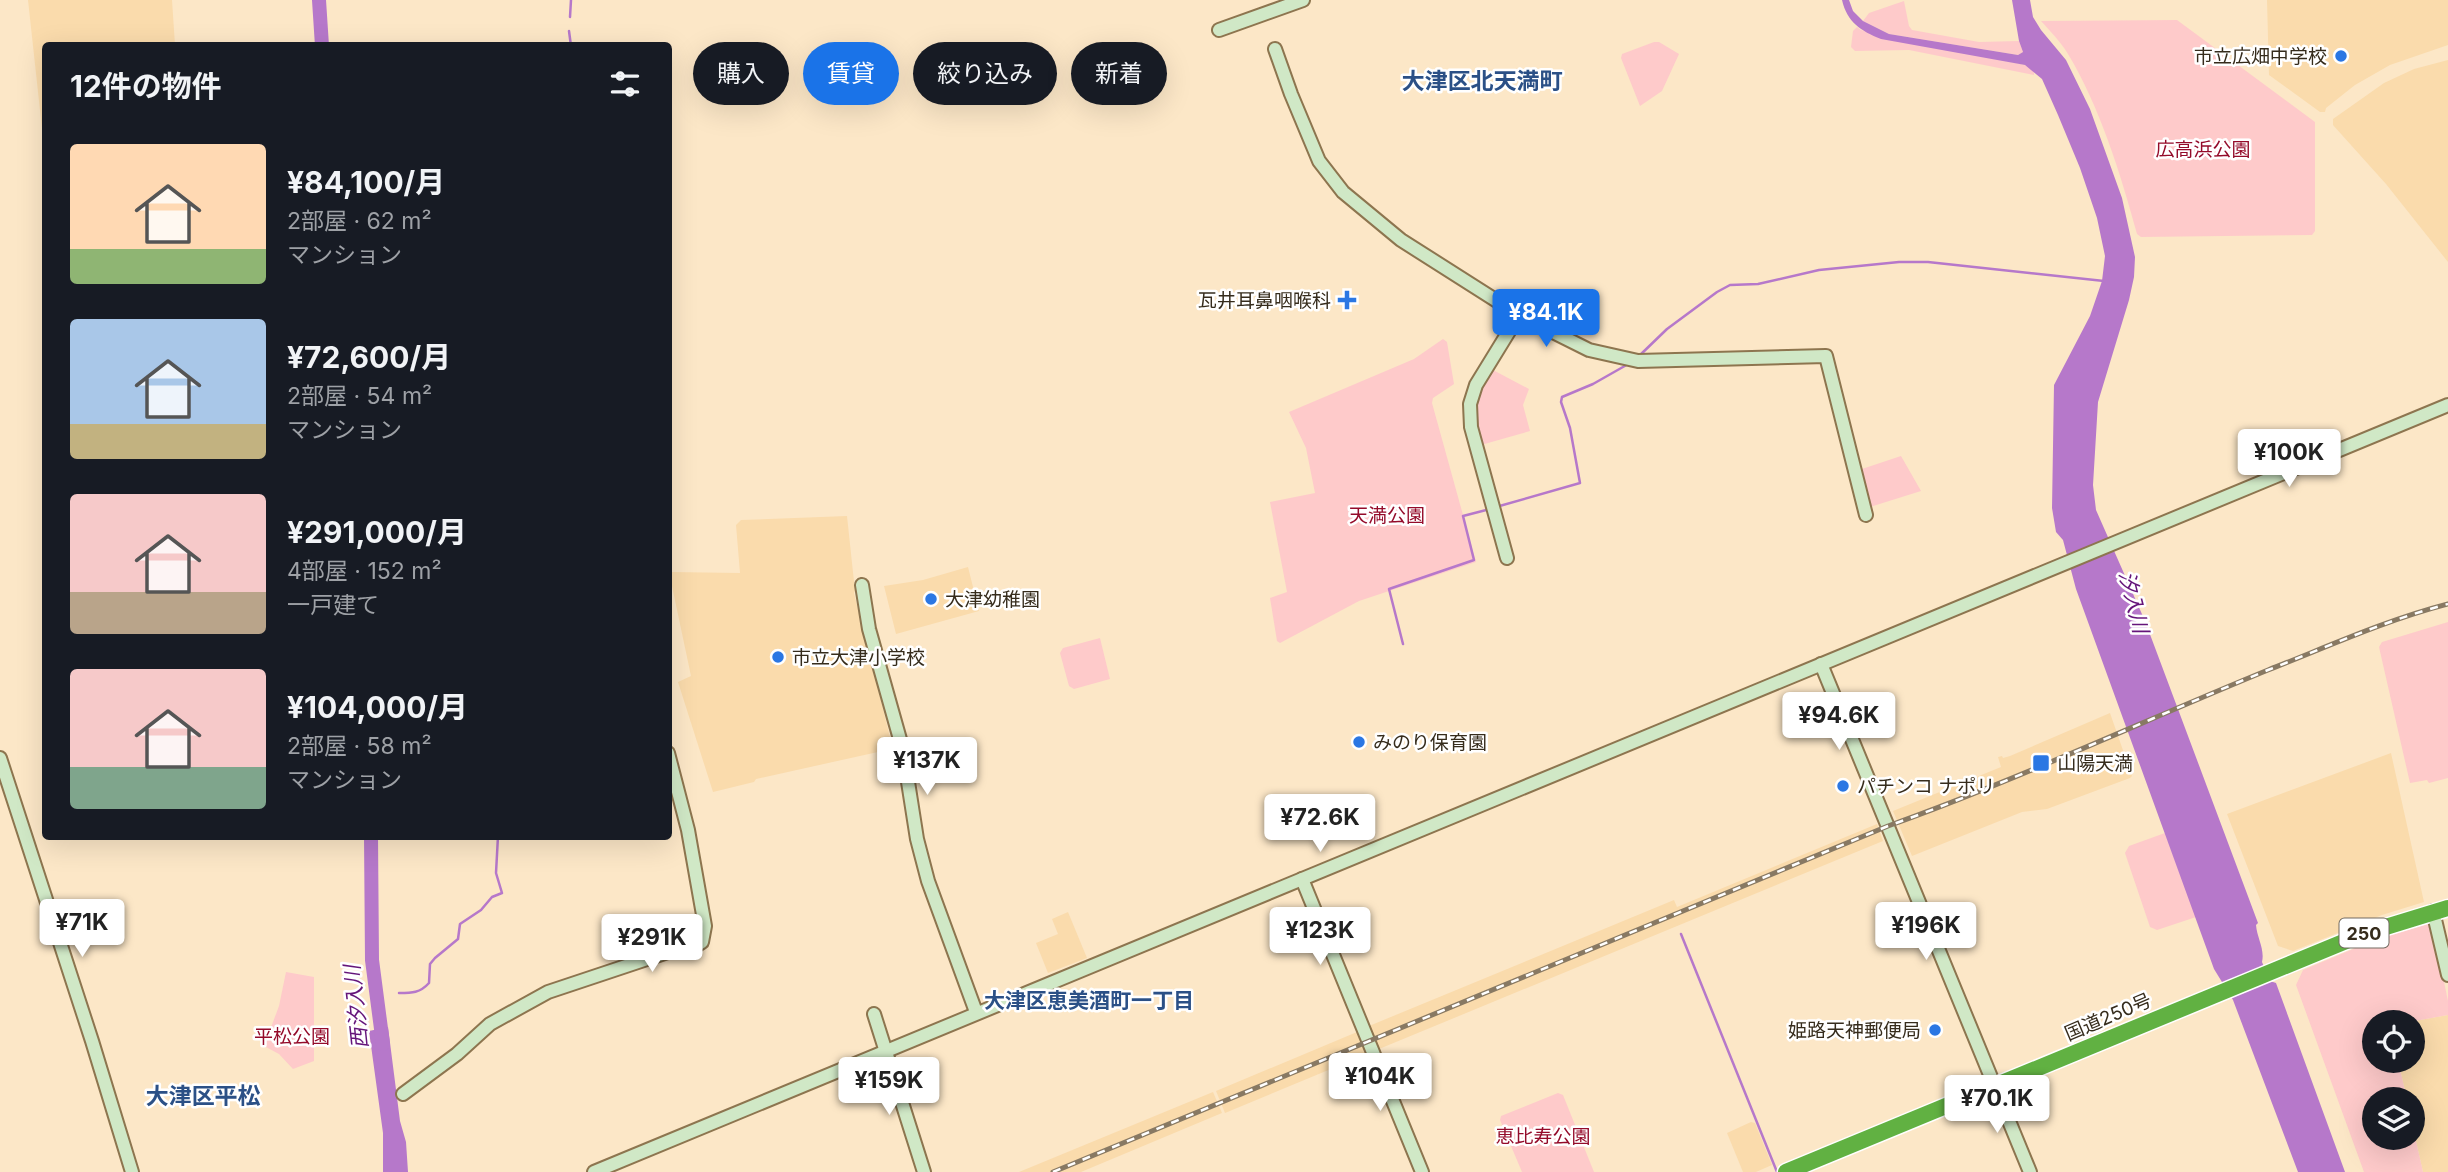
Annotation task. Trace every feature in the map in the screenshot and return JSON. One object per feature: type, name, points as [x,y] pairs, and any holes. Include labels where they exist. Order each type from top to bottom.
[{"type":"highway","name":"国道250号","points":[[1786,1172],[2363,934],[2440,910]]},
{"type":"street","points":[[1219,30],[1304,0]]},
{"type":"street","points":[[1275,49],[1319,161],[1343,192],[1401,240],[1519,315],[1589,351],[1638,361],[1826,356],[1866,514]]},
{"type":"street","points":[[1507,558],[1471,427],[1470,404],[1476,385],[1519,315]]},
{"type":"street","points":[[594,1172],[2448,405]]},
{"type":"street","points":[[862,585],[869,629],[903,750],[917,839],[928,881],[976,1012]]},
{"type":"street","points":[[1821,664],[2030,1172]]},
{"type":"street","points":[[0,758],[92,1041],[131,1172]]},
{"type":"street","points":[[402,1094],[457,1054],[490,1024],[548,992],[667,952],[691,949],[702,942],[705,926],[688,830],[672,768]]},
{"type":"street","points":[[1302,879],[1422,1172]]},
{"type":"street","points":[[2440,910],[2448,975]]},
{"type":"street","points":[[874,1014],[924,1172]]},
{"type":"shaded area","points":[[28,0],[172,0],[175,42],[42,42],[42,129]]},
{"type":"shaded area","name":"市立広畑中学校","points":[[2267,0],[2448,0],[2448,45],[2390,65],[2355,85],[2326,108],[2325,112],[2320,112],[2269,75]]},
{"type":"shaded area","points":[[2448,60],[2448,262],[2386,184],[2333,125],[2333,119],[2384,83],[2414,69]]},
{"type":"shaded area","name":"市立大津小学校","points":[[847,516],[854,593],[892,745],[887,750],[756,779],[754,782],[713,792],[678,682],[691,676],[672,586],[672,572],[740,573],[736,525],[741,520]]},
{"type":"shaded area","name":"大津幼稚園","points":[[968,567],[979,611],[896,634],[884,586],[923,580]]},
{"type":"shaded area","points":[[2110,713],[2132,776],[2130,778],[2047,809],[2022,812],[1912,856],[1893,811],[2001,767],[1998,757],[2010,756]]},
{"type":"shaded area","points":[[2391,753],[2424,902],[2382,915],[2293,951],[2278,946],[2227,814]]},
{"type":"shaded area","points":[[1877,824],[1883,841],[1379,1049],[1369,1026],[1674,900],[1677,907]]},
{"type":"shaded area","points":[[1068,912],[1087,958],[1048,973],[1036,943],[1058,934],[1052,919]]},
{"type":"shaded area","points":[[2448,1015],[2448,1172],[2423,1172],[2418,1150],[2425,1150],[2425,1087],[2404,1087],[2401,1073],[2425,1073],[2425,1019]]},
{"type":"shaded area","points":[[1357,1032],[1367,1054],[1225,1113],[1216,1091]]},
{"type":"shaded area","points":[[1213,1092],[1222,1113],[1081,1172],[1019,1172]]},
{"type":"shaded area","points":[[1751,1122],[1755,1123],[1772,1165],[1756,1172],[1743,1172],[1727,1133]]},
{"type":"green space","points":[[1904,1],[1912,30],[1979,42],[2019,41],[2023,52],[2018,55],[1889,34],[1863,21],[1869,13]]},
{"type":"green space","name":"広高浜公園","points":[[2177,20],[2315,122],[2315,231],[2312,235],[2141,237],[2137,234],[2117,165],[2090,96],[2065,50],[2041,21]]},
{"type":"green space","points":[[1857,27],[2025,65],[2034,71],[2034,75],[1909,50],[1855,51],[1851,47],[1853,31]]},
{"type":"green space","points":[[1659,42],[1679,54],[1662,91],[1640,106],[1621,58],[1622,54]]},
{"type":"green space","name":"天満公園","points":[[1443,339],[1447,342],[1454,384],[1433,398],[1432,403],[1476,562],[1359,601],[1280,643],[1277,641],[1270,598],[1287,592],[1270,502],[1315,493],[1306,448],[1289,412],[1414,359]]},
{"type":"green space","points":[[1493,370],[1529,389],[1523,405],[1530,431],[1481,445],[1475,423],[1475,407],[1488,371]]},
{"type":"green space","points":[[1901,456],[1921,491],[1870,507],[1862,469]]},
{"type":"green space","points":[[2448,622],[2448,778],[2429,783],[2427,780],[2410,783],[2379,647],[2382,642]]},
{"type":"green space","points":[[1100,638],[1110,679],[1074,689],[1069,686],[1060,653],[1063,648]]},
{"type":"green space","points":[[2165,833],[2196,917],[2157,930],[2150,927],[2125,853],[2129,846]]},
{"type":"green space","points":[[2428,924],[2431,934],[2434,934],[2448,1001],[2448,1015],[2425,1019],[2425,1010],[2362,1010],[2362,1073],[2401,1073],[2404,1087],[2362,1087],[2362,1150],[2418,1150],[2423,1172],[2364,1172],[2296,985],[2303,970],[2377,939]]},
{"type":"green space","name":"平松公園","points":[[286,972],[314,977],[314,1061],[293,1069],[279,1054],[264,1046],[279,1006]]},
{"type":"green space","name":"恵比寿公園","points":[[1558,1093],[1563,1095],[1594,1172],[1522,1172],[1500,1120],[1501,1116]]},
{"type":"water","name":"汐入川","points":[[1842,0],[1849,0],[1853,11],[1863,21],[1889,34],[2018,55],[2023,52],[2012,0],[2030,0],[2033,17],[2066,60],[2090,109],[2122,198],[2135,257],[2129,300],[2098,402],[2093,485],[2096,510],[2145,621],[2258,923],[2256,925],[2262,962],[2270,981],[2276,983],[2345,1172],[2298,1172],[2233,1000],[2214,969],[2076,589],[2063,540],[2056,532],[2052,508],[2054,385],[2090,316],[2102,281],[2105,256],[2097,218],[2058,115],[2042,79],[2025,65],[1881,39],[1867,33],[1851,20]]},
{"type":"water","points":[[388,1027],[400,1121],[406,1142],[408,1172],[383,1172],[383,1133],[369,1031]]},
{"type":"waterway","name":"西汐入川","points":[[319,0],[322,42]]},
{"type":"waterway","points":[[570,17],[571,0]]},
{"type":"waterway","points":[[569,31],[570,42]]},
{"type":"waterway","points":[[1638,357],[1667,329],[1730,285],[1758,284],[1819,270],[1899,262],[1928,262],[2104,281]]},
{"type":"waterway","points":[[1496,507],[1580,483],[1562,397],[1593,384],[1630,363]]},
{"type":"waterway","points":[[1403,644],[1389,589],[1474,560],[1463,516],[1490,509]]},
{"type":"waterway","name":"西汐入川","points":[[371,840],[372,960],[383,1044]]},
{"type":"waterway","points":[[399,993],[416,992],[426,986],[429,983],[430,964],[458,939],[460,924],[481,910],[492,897],[502,893],[496,873],[498,840]]},
{"type":"waterway","points":[[1681,934],[1777,1172]]},
{"type":"railway","points":[[1053,1172],[2268,670],[2379,626],[2448,604]]},
{"type":"place","name":"市立広畑中学校","points":[[2341,56]]},
{"type":"place","name":"瓦井耳鼻咽喉科","points":[[1347,300]]},
{"type":"place","name":"大津幼稚園","points":[[931,599]]},
{"type":"place","name":"市立大津小学校","points":[[778,657]]},
{"type":"place","name":"みのり保育園","points":[[1359,742]]},
{"type":"place","name":"山陽天満","points":[[2041,763]]},
{"type":"place","name":"パチンコ ナポリ","points":[[1843,786]]},
{"type":"place","name":"姫路天神郵便局","points":[[1935,1030]]},
{"type":"district","name":"大津区北天満町","points":[[1482,81]]},
{"type":"district","name":"大津区恵美酒町一丁目","points":[[1089,1000]]},
{"type":"district","name":"大津区平松","points":[[203,1096]]}]
